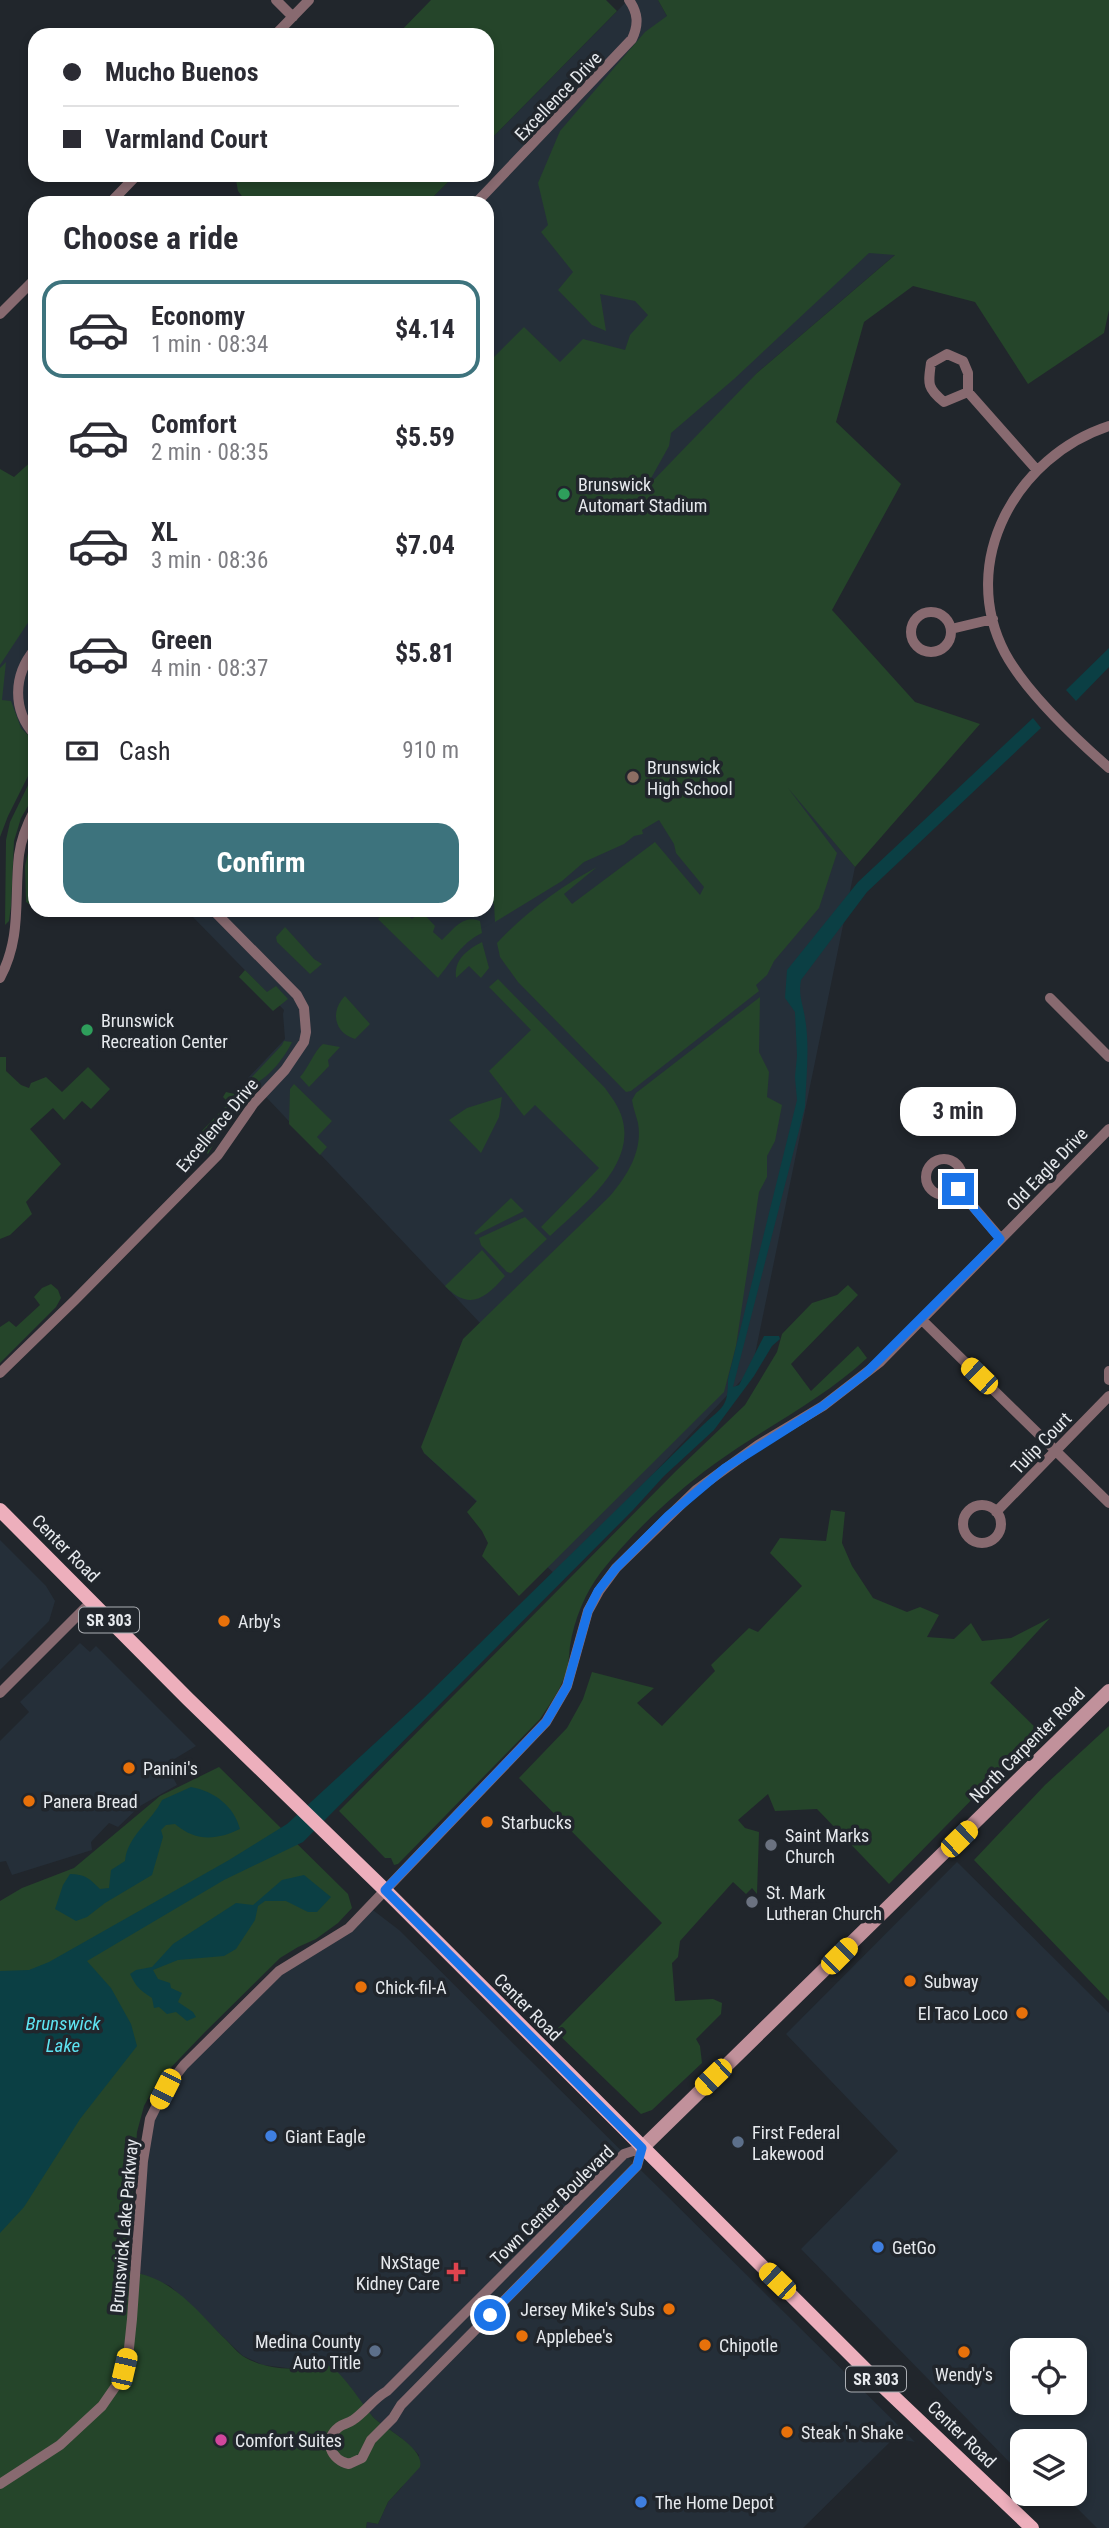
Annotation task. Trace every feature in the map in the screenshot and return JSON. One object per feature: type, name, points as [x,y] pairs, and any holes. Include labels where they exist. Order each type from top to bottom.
[{"type":"main road","name":"Center Road","points":[[0,1510],[872,2376],[1032,2528]]},
{"type":"street","points":[[276,0],[293,17]]},
{"type":"street","points":[[282,28],[309,0]]},
{"type":"street","name":"Excellence Drive","points":[[483,196],[628,45],[637,29],[637,20],[629,0]]},
{"type":"street","points":[[117,196],[130,182]]},
{"type":"street","points":[[0,314],[28,286]]},
{"type":"street","points":[[968,392],[944,402],[931,391],[928,380],[931,363],[947,354],[963,361],[968,373],[968,392],[1036,469]]},
{"type":"street","points":[[1109,426],[1073,441],[1036,469],[1016,495],[997,535],[989,578],[993,619],[1003,650],[1027,687],[1109,768]]},
{"type":"street","points":[[925,613],[938,613],[944,617],[951,629],[945,646],[933,652],[916,646],[911,634],[914,621],[925,613]]},
{"type":"street","points":[[951,629],[993,619]]},
{"type":"street","points":[[28,660],[23,667],[18,691],[21,717],[28,726]]},
{"type":"street","points":[[0,978],[11,951],[18,915],[19,854],[28,824]]},
{"type":"street","name":"Excellence Drive","points":[[0,1373],[218,1155],[236,1126],[285,1070],[304,1042],[306,1021],[304,1008],[297,995],[220,917]]},
{"type":"street","points":[[1050,998],[1109,1057]]},
{"type":"street","name":"Old Eagle Drive","points":[[385,1890],[546,1722],[567,1686],[588,1611],[598,1591],[616,1568],[696,1490],[742,1456],[852,1385],[922,1320],[1107,1134]]},
{"type":"street","points":[[958,1189],[1000,1239]]},
{"type":"street","points":[[922,1320],[1109,1503]]},
{"type":"street","points":[[1109,1371],[1109,1380]]},
{"type":"street","name":"Tulip Court","points":[[996,1512],[1109,1395]]},
{"type":"street","points":[[0,1693],[91,1602]]},
{"type":"street","name":"North Carpenter Road","points":[[642,2148],[1109,1691]]},
{"type":"street","name":"Brunswick Lake Parkway","points":[[0,2484],[60,2445],[102,2406],[120,2380],[130,2338],[143,2161],[150,2119],[165,2089],[184,2066],[279,1971],[349,1928],[385,1890]]},
{"type":"street","name":"Town Center Boulevard","points":[[642,2148],[637,2166],[401,2405],[393,2418],[371,2440],[362,2458],[349,2464],[336,2458],[329,2445],[335,2430],[353,2421],[374,2399],[387,2391],[624,2154],[642,2148]]},
{"type":"shaded area","name":"Brunswick High School","points":[[628,0],[658,0],[667,16],[896,254],[757,373],[664,518],[705,687],[855,867],[752,1369],[557,1576],[424,1453],[481,1324],[248,1078],[285,1039],[284,1010],[193,917],[494,917],[494,196],[434,196],[448,182],[494,182],[494,136]]},
{"type":"shaded area","points":[[28,617],[28,735],[0,707],[0,655]]},
{"type":"shaded area","points":[[0,1540],[46,1586],[55,1601],[49,1621],[0,1670]]},
{"type":"shaded area","points":[[80,1643],[90,1652],[96,1646],[196,1746],[166,1764],[177,1785],[140,1806],[118,1827],[109,1823],[91,1842],[92,1850],[12,1875],[6,1861],[0,1862],[0,1741],[29,1712],[20,1702]]},
{"type":"shaded area","points":[[957,1862],[1109,2013],[1109,2528],[1097,2528],[1075,2506],[1087,2506],[1087,2429],[1010,2429],[1010,2463],[801,2249],[898,2151],[786,2034]]},
{"type":"shaded area","points":[[369,1907],[399,1930],[915,2442],[900,2439],[891,2441],[803,2528],[366,2528],[367,2522],[378,2524],[388,2502],[402,2487],[419,2455],[376,2420],[322,2364],[287,2368],[263,2365],[243,2356],[170,2286],[136,2272],[150,2119],[184,2065],[279,1971],[329,1941]]},
{"type":"green space","points":[[431,0],[606,0],[617,11],[494,136],[494,28],[404,28]]},
{"type":"green space","points":[[658,0],[1109,0],[1109,310],[1104,333],[1028,384],[975,302],[913,286],[864,322],[836,422],[901,484],[832,610],[915,702],[980,724],[855,867],[788,788],[837,853],[819,908],[774,961],[767,975],[756,985],[759,991],[631,1091],[626,1092],[518,982],[500,957],[497,943],[544,901],[570,883],[597,867],[564,894],[572,904],[655,842],[700,895],[704,887],[676,853],[674,844],[659,820],[642,830],[643,834],[584,862],[562,881],[495,922],[494,357],[524,327],[560,362],[583,339],[625,350],[630,335],[648,315],[635,301],[600,294],[606,331],[592,325],[558,290],[573,272],[541,232],[548,225],[538,183],[560,131],[645,32],[667,16]],"holes":[[[869,253],[895,255],[757,373],[645,489],[669,446],[671,433],[734,379]]]},
{"type":"green space","points":[[236,182],[448,182],[434,196],[242,196]]},
{"type":"green space","points":[[28,464],[28,623],[0,665],[0,469],[14,477]]},
{"type":"green space","points":[[6,662],[2,700],[11,701],[21,728],[28,735],[28,776],[0,837],[0,668]]},
{"type":"green space","points":[[28,785],[28,806],[14,841],[11,906],[9,921],[5,925],[6,840],[10,822]]},
{"type":"green space","points":[[28,852],[28,903],[26,902],[25,866]]},
{"type":"green space","points":[[427,917],[435,926],[433,932],[442,940],[459,924],[474,919],[480,921],[482,933],[463,947],[438,978],[378,919]]},
{"type":"green space","points":[[285,927],[314,959],[322,964],[310,974],[277,942],[276,937]]},
{"type":"green space","points":[[482,942],[489,968],[481,978],[469,966],[456,978],[459,960]]},
{"type":"green space","points":[[245,970],[267,992],[276,986],[288,999],[273,1011],[239,977]]},
{"type":"green space","points":[[498,979],[605,1088],[617,1106],[624,1126],[623,1144],[607,1179],[550,1236],[541,1227],[599,1168],[535,1105],[524,1116],[489,1071],[531,1030],[489,987]]},
{"type":"green space","points":[[345,996],[370,1024],[355,1039],[342,1032],[337,1021],[337,1008]]},
{"type":"green space","points":[[760,997],[759,1052],[769,1072],[767,1097],[782,1105],[775,1141],[767,1156],[767,1177],[759,1192],[736,1346],[724,1392],[519,1596],[482,1556],[488,1543],[467,1512],[477,1501],[424,1453],[421,1447],[463,1339],[610,1196],[622,1180],[636,1153],[638,1143],[638,1123],[632,1100],[636,1093]]},
{"type":"green space","points":[[284,1041],[292,1042],[280,1061],[263,1079],[250,1085],[251,1078]]},
{"type":"green space","points":[[323,1044],[340,1047],[328,1060],[329,1066],[309,1087],[300,1077]]},
{"type":"green space","points":[[0,1057],[6,1057],[6,1071],[21,1085],[29,1088],[31,1083],[46,1077],[62,1092],[88,1067],[110,1089],[91,1109],[82,1101],[64,1120],[53,1108],[30,1129],[61,1164],[26,1202],[32,1214],[10,1235],[0,1239]]},
{"type":"green space","points":[[294,1084],[332,1121],[317,1137],[327,1147],[320,1155],[289,1124],[290,1089]]},
{"type":"green space","points":[[226,1092],[239,1095],[240,1098],[208,1154],[199,1147],[203,1142],[197,1136],[229,1103],[223,1097]]},
{"type":"green space","points":[[502,1097],[499,1117],[481,1153],[449,1120],[467,1108]]},
{"type":"green space","points":[[511,1198],[524,1211],[476,1235],[474,1233]]},
{"type":"green space","points":[[525,1217],[547,1239],[511,1273],[507,1272],[481,1245],[479,1238]]},
{"type":"green space","points":[[482,1250],[505,1276],[491,1291],[476,1299],[469,1300],[454,1294],[445,1286]]},
{"type":"green space","points":[[51,1284],[58,1290],[61,1298],[56,1307],[0,1363],[0,1327],[9,1321],[16,1327],[40,1305],[34,1297],[42,1288]]},
{"type":"green space","points":[[848,1285],[858,1295],[791,1364],[811,1391],[858,1346],[867,1358],[831,1388],[713,1465],[639,1529],[601,1572],[585,1598],[574,1626],[564,1678],[540,1719],[398,1864],[394,1865],[391,1858],[385,1858],[339,1811],[676,1471],[745,1405],[777,1352],[782,1334],[812,1303],[837,1295]]},
{"type":"green space","points":[[831,1510],[845,1512],[842,1543],[852,1566],[873,1598],[907,1612],[920,1607],[939,1615],[927,1637],[954,1639],[971,1623],[982,1641],[1011,1638],[1050,1618],[990,1683],[1039,1731],[889,1884],[817,1809],[775,1811],[768,1794],[738,1820],[745,1828],[759,1832],[757,1894],[752,1888],[746,1894],[733,1882],[680,1941],[678,1957],[672,1963],[675,2001],[713,1999],[722,2003],[721,2014],[696,2039],[700,2046],[702,2063],[652,2110],[641,2114],[555,2031],[662,1923],[519,1778],[567,1728],[583,1699],[592,1672],[654,1688],[637,1703],[662,1726],[715,1671],[711,1665],[749,1628],[758,1632],[802,1586],[770,1553],[780,1538],[826,1541]]},
{"type":"green space","points":[[1109,1726],[1109,2001],[974,1860],[1045,1785]]},
{"type":"green space","points":[[219,1767],[348,1894],[352,1908],[338,1923],[316,1939],[280,1958],[157,2082],[144,2106],[137,2132],[127,2272],[155,2279],[180,2294],[246,2358],[266,2366],[281,2368],[303,2368],[322,2364],[331,2367],[345,2380],[375,2419],[417,2453],[420,2467],[388,2502],[378,2524],[367,2522],[366,2528],[0,2528],[0,1901],[22,1888],[74,1868],[160,1796]]},
{"type":"water","points":[[1109,648],[1109,667],[1076,701],[1066,690]]},
{"type":"water","name":"Brunswick Lake","points":[[1033,718],[1041,728],[867,892],[801,980],[800,995],[807,1040],[805,1107],[733,1387],[739,1385],[764,1336],[779,1336],[780,1339],[772,1346],[754,1376],[714,1430],[664,1476],[303,1842],[224,1880],[87,1961],[111,1988],[131,2024],[137,2046],[80,2119],[24,2207],[0,2233],[0,1971],[29,1970],[49,1962],[287,1824],[423,1699],[720,1410],[727,1396],[728,1379],[797,1100],[795,1012],[785,998],[787,970],[858,882]]},
{"type":"water","points":[[191,1787],[208,1792],[222,1801],[233,1813],[240,1829],[207,1837],[191,1834],[175,1824],[166,1825],[161,1830],[163,1837],[152,1875],[87,1917],[76,1921],[55,1909],[63,1885],[70,1874],[87,1878],[100,1889],[109,1888],[111,1870],[125,1861],[130,1844],[162,1800]]},
{"type":"water","points":[[304,1875],[331,1897],[317,1912],[308,1912],[286,1901],[265,1901],[258,1906],[255,1920],[236,1949],[224,1956],[178,1960],[153,1970],[158,1979],[170,1983],[171,1988],[182,1993],[178,2002],[196,2017],[187,2021],[176,2012],[167,2014],[159,2007],[154,2008],[152,1998],[135,1983],[130,1974],[152,1967],[173,1944],[236,1903],[253,1905],[282,1880]]},
{"type":"place","name":"Brunswick Automart Stadium","points":[[564,494]]},
{"type":"place","name":"Brunswick High School","points":[[633,777]]},
{"type":"place","name":"Brunswick Recreation Center","points":[[87,1030]]},
{"type":"place","name":"Arby's","points":[[224,1621]]},
{"type":"place","name":"Panini's","points":[[129,1768]]},
{"type":"place","name":"Panera Bread","points":[[29,1801]]},
{"type":"place","name":"Starbucks","points":[[487,1822]]},
{"type":"place","name":"Saint Marks Church","points":[[771,1845]]},
{"type":"place","name":"St. Mark Lutheran Church","points":[[752,1902]]},
{"type":"place","name":"Subway","points":[[910,1981]]},
{"type":"place","name":"Chick-fil-A","points":[[361,1987]]},
{"type":"place","name":"El Taco Loco","points":[[1022,2013]]},
{"type":"place","name":"Giant Eagle","points":[[271,2136]]},
{"type":"place","name":"First Federal Lakewood","points":[[738,2142]]},
{"type":"place","name":"GetGo","points":[[878,2247]]},
{"type":"place","name":"NxStage Kidney Care","points":[[456,2272]]},
{"type":"place","name":"Jersey Mike's Subs","points":[[669,2309]]},
{"type":"place","name":"Applebee's","points":[[522,2336]]},
{"type":"place","name":"Chipotle","points":[[705,2345]]},
{"type":"place","name":"Medina County Auto Title","points":[[375,2351]]},
{"type":"place","name":"Wendy's","points":[[964,2352]]},
{"type":"place","name":"Steak 'n Shake","points":[[787,2432]]},
{"type":"place","name":"Comfort Suites","points":[[221,2440]]},
{"type":"place","name":"The Home Depot","points":[[641,2502]]},
{"type":"route","points":[[490,2315],[637,2166],[642,2148],[385,1890],[546,1722],[567,1686],[588,1611],[598,1591],[616,1568],[696,1490],[758,1445],[823,1406],[880,1362],[1000,1239],[958,1189]]}]
